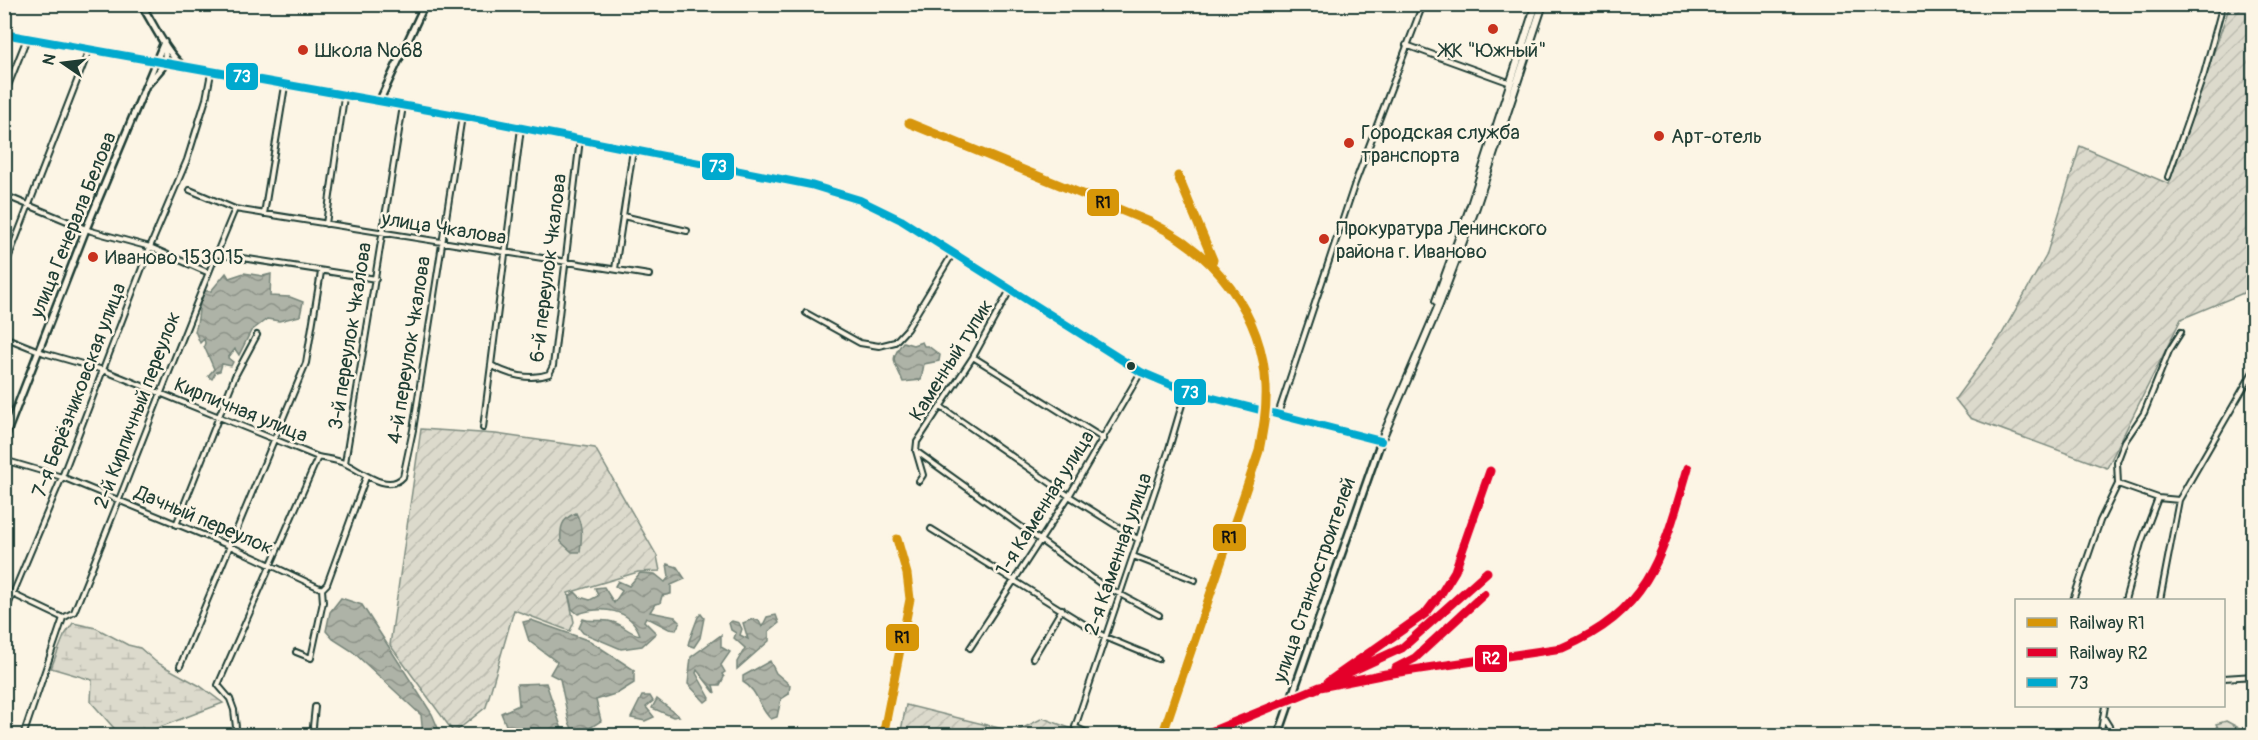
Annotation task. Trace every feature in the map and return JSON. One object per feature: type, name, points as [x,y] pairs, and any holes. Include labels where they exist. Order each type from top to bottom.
[{"type":"main road","points":[[141,4],[173,59],[185,67]]},
{"type":"main road","points":[[379,102],[425,4]]},
{"type":"main road","name":"улица Станкостроителей","points":[[1278,735],[1380,441],[1471,205],[1536,4]]},
{"type":"main road","name":"улица Станкостроителей","points":[[1380,441],[1439,305],[1476,207],[1543,4]]},
{"type":"main road","points":[[4,34],[344,97],[462,116],[811,184],[860,200],[901,220],[1141,372],[1186,391],[1380,441]]},
{"type":"main road","points":[[164,42],[166,63]]},
{"type":"main road","name":"улица Генерала Белова","points":[[4,440],[86,229],[164,42]]},
{"type":"main road","name":"улица Генерала Белова","points":[[144,88],[166,63]]},
{"type":"street","points":[[1278,414],[1343,217],[1423,4]]},
{"type":"street","points":[[2168,177],[2204,74],[2223,4]]},
{"type":"street","points":[[4,96],[27,38]]},
{"type":"street","points":[[1406,45],[1511,83]]},
{"type":"street","points":[[4,269],[88,50]]},
{"type":"street","name":"7-я Берёзниковская улица","points":[[4,615],[62,477],[150,247],[192,145],[211,73]]},
{"type":"street","points":[[264,214],[285,86]]},
{"type":"street","points":[[326,225],[344,97]]},
{"type":"street","name":"3-й переулок Чкалова","points":[[345,463],[403,106]]},
{"type":"street","name":"4-й переулок Чкалова","points":[[399,481],[403,477],[413,430],[462,116]]},
{"type":"street","points":[[483,428],[521,128]]},
{"type":"street","name":"6-й переулок Чкалова","points":[[490,365],[506,374],[540,378],[549,374],[553,366],[580,140]]},
{"type":"street","points":[[615,269],[633,150]]},
{"type":"street","name":"улица Чкалова","points":[[190,190],[235,209],[648,275]]},
{"type":"street","points":[[4,195],[86,229],[150,247],[207,272]]},
{"type":"street","name":"2-й Кирпичный переулок","points":[[23,735],[63,618],[74,612],[162,395],[207,272],[235,209]]},
{"type":"street","points":[[622,216],[687,231]]},
{"type":"street","points":[[806,313],[860,343],[879,346],[895,342],[907,329],[953,252]]},
{"type":"street","points":[[216,254],[376,279]]},
{"type":"street","points":[[180,666],[306,363],[321,272]]},
{"type":"street","points":[[2250,278],[2253,284]]},
{"type":"street","name":"Каменный тупик","points":[[919,481],[923,475],[916,451],[917,442],[973,357],[1011,289]]},
{"type":"street","points":[[2073,599],[2100,521],[2118,484],[2117,462],[2125,441],[2144,413],[2169,351],[2181,332]]},
{"type":"street","points":[[176,525],[235,376],[257,335]]},
{"type":"street","name":"Кирпичная улица","points":[[4,337],[39,351],[103,370],[318,457],[345,463],[366,477],[389,483],[399,481]]},
{"type":"street","points":[[973,357],[1104,439]]},
{"type":"street","points":[[2160,599],[2179,500],[2253,370]]},
{"type":"street","name":"1-я Каменная улица","points":[[970,648],[1016,580],[1104,439],[1141,372]]},
{"type":"street","name":"2-я Каменная улица","points":[[1094,735],[1075,727],[1139,540],[1186,391]]},
{"type":"street","points":[[941,407],[1139,540]]},
{"type":"street","points":[[916,451],[1120,596],[1159,615]]},
{"type":"street","points":[[237,735],[230,699],[218,687],[318,457]]},
{"type":"street","name":"Дачный переулок","points":[[4,460],[62,477],[270,563],[322,588]]},
{"type":"street","points":[[296,652],[311,658],[323,602],[322,588],[327,584],[366,477]]},
{"type":"street","points":[[2118,484],[2158,498],[2179,500]]},
{"type":"street","points":[[2125,599],[2141,543],[2158,498]]},
{"type":"street","points":[[931,529],[1105,637],[1158,659]]},
{"type":"street","points":[[1133,556],[1195,580]]},
{"type":"street","points":[[4,590],[63,618]]},
{"type":"street","points":[[1034,658],[1062,609]]},
{"type":"street","points":[[2225,678],[2253,676]]},
{"type":"street","points":[[312,735],[315,707]]},
{"type":"street","points":[[2100,735],[2105,707]]},
{"type":"street","points":[[2103,717],[2115,735]]},
{"type":"green space","points":[[2230,5],[2253,5],[2253,289],[2181,319],[2107,468],[1970,418],[1955,399],[1999,339],[2046,256],[2080,146],[2169,184]]},
{"type":"green space","points":[[421,429],[496,434],[595,448],[657,556],[660,571],[638,572],[568,593],[574,622],[570,631],[514,610],[486,707],[454,733],[390,645]]},
{"type":"green space","points":[[73,623],[96,628],[128,645],[140,648],[156,662],[200,686],[223,703],[139,735],[120,735],[91,702],[92,680],[51,668],[64,636]]},
{"type":"green space","points":[[906,705],[1015,732],[1043,718],[1083,733],[1083,736],[900,736]]},
{"type":"green space","points":[[2226,721],[2239,728],[2239,735],[2215,735],[2220,731],[2216,724]]},
{"type":"water","points":[[226,273],[229,278],[244,273],[263,276],[271,274],[270,296],[290,297],[303,302],[300,316],[279,321],[267,319],[251,331],[239,355],[235,349],[228,358],[233,362],[231,366],[222,364],[220,371],[216,372],[212,379],[208,376],[214,369],[204,346],[204,339],[200,343],[195,331],[204,291],[211,291]]},
{"type":"water","points":[[903,342],[913,345],[922,342],[924,346],[928,346],[940,355],[939,361],[924,364],[921,380],[903,382],[894,358]]},
{"type":"water","points":[[576,513],[581,527],[581,546],[580,552],[572,552],[561,542],[561,532],[564,521]]},
{"type":"water","points":[[667,564],[677,567],[685,579],[671,585],[671,594],[662,596],[660,603],[655,604],[650,612],[675,617],[680,622],[676,630],[669,629],[646,617],[644,621],[656,633],[642,646],[621,649],[583,633],[579,628],[583,619],[605,620],[617,623],[632,633],[640,635],[630,619],[614,611],[596,610],[578,614],[572,609],[569,596],[575,592],[580,597],[590,600],[598,596],[595,588],[604,587],[614,603],[622,591],[615,586],[618,581],[629,586],[640,573],[655,574],[665,582],[669,577]]},
{"type":"water","points":[[341,598],[362,605],[432,714],[441,735],[423,735],[421,715],[352,651],[333,639],[326,631],[330,612]]},
{"type":"water","points":[[701,614],[704,618],[700,638],[694,647],[688,645]]},
{"type":"water","points":[[776,615],[779,623],[769,631],[769,641],[737,669],[737,662],[745,648],[734,638],[736,633],[731,630],[729,623],[732,621],[739,623],[742,629],[740,635],[748,639],[743,623],[753,619],[759,621],[762,627],[767,617]]},
{"type":"water","points":[[531,620],[590,641],[634,670],[634,683],[618,693],[596,700],[601,721],[579,735],[575,735],[569,722],[560,679],[550,674],[557,662],[529,641],[523,622]]},
{"type":"water","points":[[721,635],[721,647],[730,652],[721,665],[725,672],[722,674],[724,677],[720,685],[713,685],[715,693],[697,670],[696,673],[710,698],[705,702],[688,684],[691,657]]},
{"type":"water","points":[[770,661],[776,673],[790,685],[789,694],[781,699],[777,717],[771,719],[752,690],[743,682],[743,676]]},
{"type":"water","points":[[546,683],[564,735],[510,735],[501,713],[519,705],[517,684]]},
{"type":"water","points":[[642,696],[650,696],[653,701],[646,707],[654,717],[645,721],[631,718]]},
{"type":"water","points":[[657,699],[679,716],[673,717],[652,708]]},
{"type":"rail line","name":"R1","points":[[909,123],[1150,222],[1173,235],[1195,250],[1231,288],[1256,335],[1263,360],[1266,387],[1259,451],[1162,736]]},
{"type":"rail line","name":"R1","points":[[1178,176],[1213,260]]},
{"type":"rail line","name":"R2","points":[[1201,736],[1320,687],[1386,674],[1562,648],[1592,633],[1616,616],[1649,576],[1661,553],[1688,468]]},
{"type":"rail line","name":"R2","points":[[1328,682],[1426,613],[1455,571],[1490,471]]},
{"type":"rail line","name":"R1","points":[[883,736],[910,599],[907,574],[897,539]]},
{"type":"rail line","name":"R2","points":[[1343,675],[1402,648],[1487,572]]},
{"type":"rail line","name":"R2","points":[[1396,668],[1415,658],[1484,594]]},
{"type":"transit line","name":"73","points":[[4,34],[462,116],[811,185],[860,200],[901,220],[1141,372],[1186,391],[1381,441]]},
{"type":"place","name":"ЖК \"Южный\"","points":[[1493,29]]},
{"type":"place","name":"Школа №68","points":[[303,50]]},
{"type":"place","name":"Арт-отель","points":[[1659,136]]},
{"type":"place","name":"Городская служба транспорта","points":[[1349,143]]},
{"type":"place","name":"Прокуратура Ленинского района г. Иваново","points":[[1324,239]]},
{"type":"place","name":"Иваново 153015","points":[[93,257]]}]
